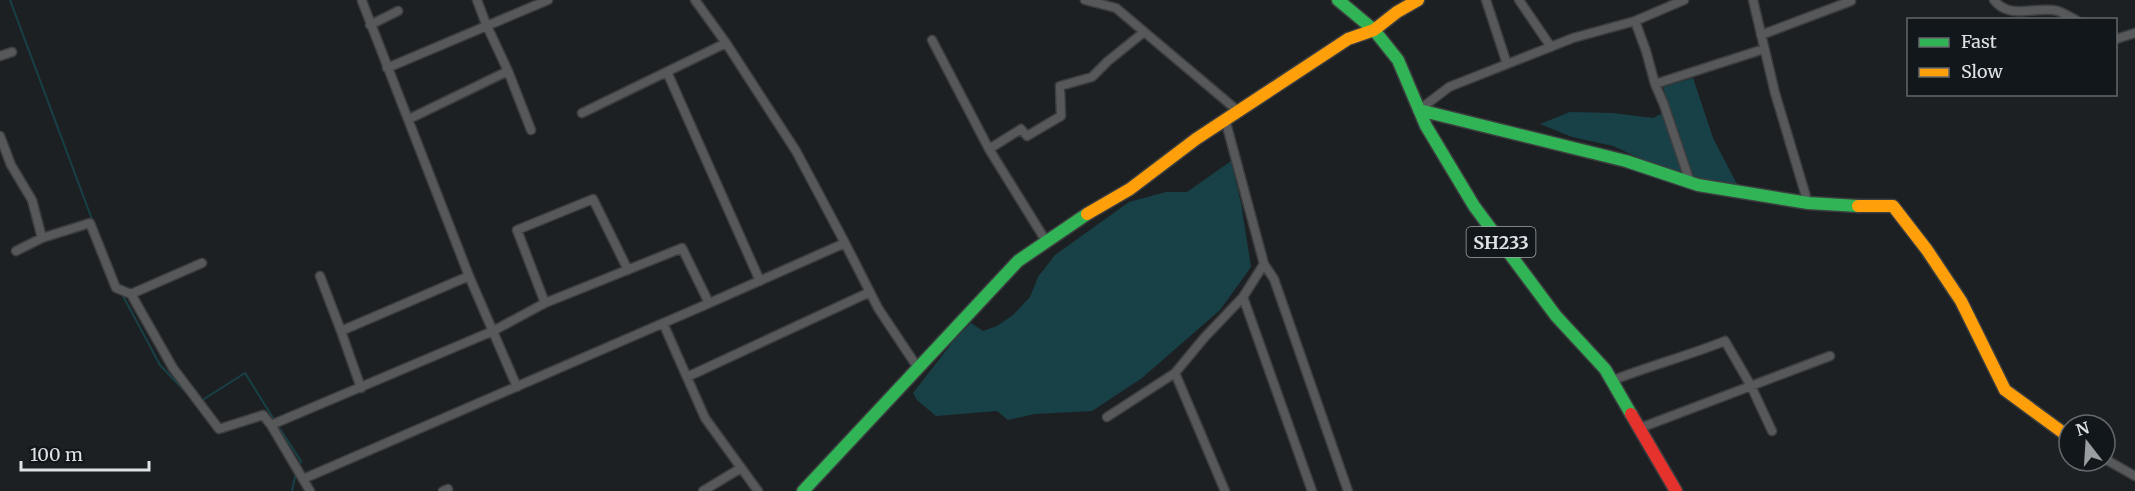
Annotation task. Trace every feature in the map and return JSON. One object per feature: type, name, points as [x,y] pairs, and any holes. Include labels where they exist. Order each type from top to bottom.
[{"type":"main road","name":"SH233","points":[[1338,0],[1374,30],[1398,60],[1426,126],[1474,206],[1556,316],[1605,369],[1674,487]]},
{"type":"main road","points":[[803,491],[1018,261],[1067,226],[1130,189],[1225,119],[1348,39],[1374,30],[1397,12],[1418,0]]},
{"type":"main road","points":[[1419,110],[1626,161],[1698,185],[1808,203],[1893,206],[1927,250],[1961,301],[2005,390],[2057,428]]},
{"type":"street","points":[[477,0],[531,130]]},
{"type":"street","points":[[387,68],[486,24],[548,0]]},
{"type":"street","points":[[695,0],[726,42],[795,151],[878,308],[918,368]]},
{"type":"street","points":[[1084,0],[1117,4],[1144,32],[1238,111]]},
{"type":"street","points":[[1486,0],[1507,64]]},
{"type":"street","points":[[1519,0],[1551,47]]},
{"type":"street","points":[[1419,110],[1449,87],[1574,38],[1635,21],[1684,0]]},
{"type":"street","points":[[1753,0],[1775,93],[1808,203]]},
{"type":"street","points":[[1994,0],[2000,7],[2009,11],[2057,11],[2072,18]]},
{"type":"street","points":[[362,1],[469,276],[517,387]]},
{"type":"street","points":[[1761,35],[1851,1]]},
{"type":"street","points":[[370,25],[398,11]]},
{"type":"street","points":[[1635,21],[1646,51],[1654,84],[1664,105],[1690,182]]},
{"type":"street","points":[[988,149],[1021,129],[1027,136],[1061,116],[1060,86],[1092,77],[1144,32]]},
{"type":"street","points":[[2117,38],[2135,33]]},
{"type":"street","points":[[932,40],[988,149],[1046,241]]},
{"type":"street","points":[[582,113],[726,42]]},
{"type":"street","points":[[1654,84],[1764,49]]},
{"type":"street","points":[[0,56],[12,52]]},
{"type":"street","points":[[409,119],[508,71]]},
{"type":"street","points":[[667,72],[760,281]]},
{"type":"street","points":[[1225,119],[1264,264],[1274,279],[1348,491]]},
{"type":"street","points":[[0,136],[11,165],[32,200],[42,238]]},
{"type":"street","points":[[545,303],[517,230],[593,199],[628,270]]},
{"type":"street","points":[[16,251],[42,238],[90,224],[124,292],[173,368],[219,429],[263,415],[274,424],[310,491]]},
{"type":"street","points":[[299,473],[517,387],[845,243]]},
{"type":"street","points":[[274,424],[493,331],[545,303],[682,248],[709,303]]},
{"type":"street","points":[[124,292],[202,263]]},
{"type":"street","points":[[1107,417],[1175,373],[1243,297],[1264,264]]},
{"type":"street","points":[[320,276],[361,388]]},
{"type":"street","points":[[341,331],[469,276]]},
{"type":"street","points":[[687,377],[870,292]]},
{"type":"street","points":[[1243,297],[1312,491]]},
{"type":"street","points":[[663,323],[705,418],[758,491]]},
{"type":"street","points":[[1611,381],[1725,341],[1751,386],[1772,430]]},
{"type":"street","points":[[1640,428],[1830,356]]},
{"type":"street","points":[[1175,373],[1226,491]]},
{"type":"street","points":[[2117,466],[2135,476]]},
{"type":"street","points":[[703,491],[741,468]]},
{"type":"water","points":[[1693,78],[1713,138],[1739,188],[1665,170],[1613,146],[1572,137],[1540,124],[1570,112],[1613,113],[1653,118],[1670,110],[1663,87]]},
{"type":"water","points":[[1231,161],[1241,203],[1251,267],[1220,310],[1142,378],[1092,411],[1035,414],[1008,420],[997,411],[936,416],[917,400],[913,393],[955,339],[971,323],[983,331],[997,326],[1013,315],[1030,297],[1038,277],[1055,255],[1129,202],[1166,192],[1187,192]]},
{"type":"waterway","points":[[10,0],[93,222]]},
{"type":"waterway","points":[[122,294],[160,365],[197,404]]},
{"type":"waterway","points":[[201,401],[245,373],[275,421]]},
{"type":"waterway","points":[[278,426],[301,461],[298,467]]},
{"type":"waterway","points":[[292,491],[296,472]]},
{"type":"traffic: fast","points":[[1338,0],[1374,30],[1398,60],[1426,126],[1474,206],[1556,316],[1605,369],[1631,414]]},
{"type":"traffic: fast","points":[[1419,110],[1626,161],[1698,185],[1808,203],[1858,206]]},
{"type":"traffic: fast","points":[[803,491],[1018,261],[1087,214]]},
{"type":"traffic: slow","points":[[1087,214],[1130,189],[1196,139],[1348,39],[1374,30],[1397,12],[1418,0]]},
{"type":"traffic: slow","points":[[1858,206],[1893,206],[1927,250],[1961,301],[2005,390],[2057,428]]},
{"type":"traffic: jam","points":[[1631,414],[1676,491]]}]
